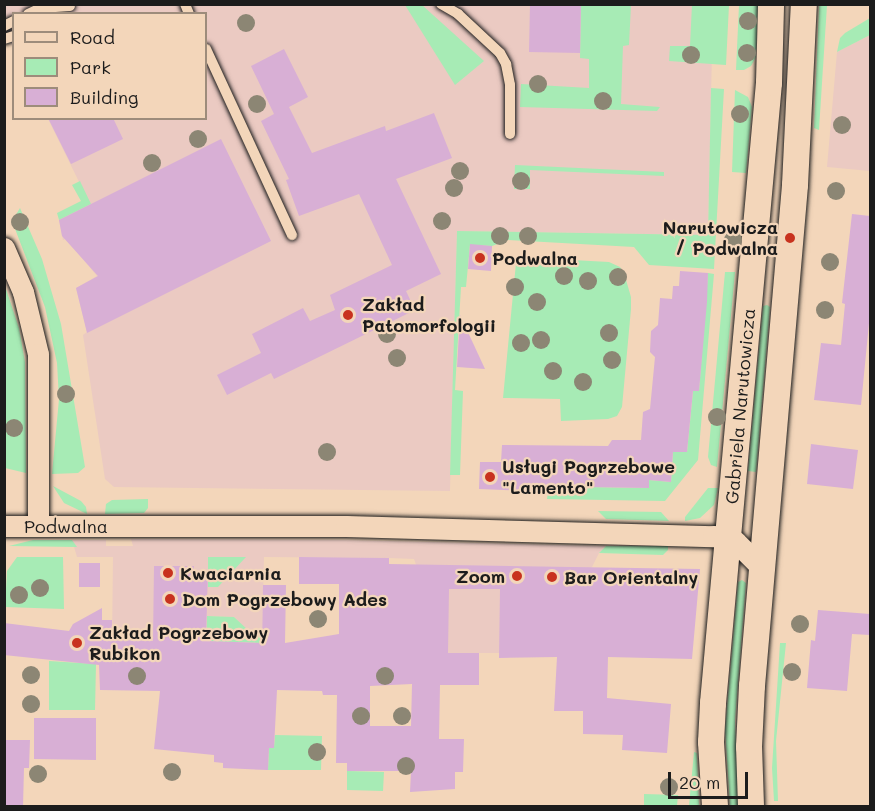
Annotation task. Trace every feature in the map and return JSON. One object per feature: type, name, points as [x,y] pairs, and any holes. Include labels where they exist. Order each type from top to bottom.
[{"type":"street","name":"Gabriela Narutowicza","points":[[715,807],[711,742],[769,83],[771,4]]},
{"type":"street","name":"Gabriela Narutowicza","points":[[751,807],[749,747],[795,185],[804,4]]},
{"type":"street","points":[[4,248],[27,302],[38,354],[38,525]]},
{"type":"street","name":"Podwalna","points":[[4,526],[346,526],[728,537]]},
{"type":"street","points":[[728,537],[747,550],[762,568]]},
{"type":"lane","points":[[441,4],[458,14],[500,53],[506,64],[510,85],[510,134]]},
{"type":"lane","points":[[32,12],[41,8],[72,5]]},
{"type":"lane","points":[[207,51],[292,235]]},
{"type":"shaded area","points":[[5,4],[713,5],[708,235],[457,231],[450,491],[114,487],[105,479],[83,335],[87,332],[76,288],[97,276],[66,239],[63,240],[59,220],[90,204],[48,120],[207,120],[207,12],[12,12],[12,46],[5,30]]},
{"type":"shaded area","points":[[870,35],[870,171],[827,167],[837,52]]},
{"type":"shaded area","points":[[131,539],[344,540],[606,546],[599,553],[592,567],[499,653],[448,653],[414,559],[389,558],[264,557],[262,632],[248,631],[234,617],[207,616],[208,573],[194,573],[178,642],[112,642],[113,557],[77,557],[72,540],[106,540],[106,546],[133,546]]},
{"type":"green space","points":[[692,4],[729,5],[726,65],[669,61],[670,46],[690,46]]},
{"type":"green space","points":[[405,5],[422,5],[484,61],[455,85]]},
{"type":"green space","points":[[581,5],[631,5],[629,45],[623,46],[621,104],[660,107],[657,111],[520,107],[521,84],[589,88],[589,59],[580,58]]},
{"type":"green space","points":[[739,5],[758,5],[756,57],[751,66],[744,70],[736,70]]},
{"type":"green space","points":[[819,5],[827,5],[819,130],[814,128]]},
{"type":"green space","points":[[870,18],[870,35],[837,52],[840,38]]},
{"type":"green space","points":[[711,88],[724,89],[714,269],[649,265],[634,247],[508,240],[492,246],[470,245],[466,287],[461,287],[455,390],[463,391],[460,475],[450,475],[457,231],[708,235]]},
{"type":"green space","points":[[735,90],[748,97],[752,107],[746,173],[732,172]]},
{"type":"green space","points":[[515,165],[664,172],[664,176],[530,170],[530,189],[514,189]]},
{"type":"green space","points":[[80,181],[91,204],[59,220],[57,213],[81,201],[72,185]]},
{"type":"green space","points":[[20,208],[42,259],[61,324],[85,467],[78,473],[52,474],[59,399],[57,363],[45,307],[12,221]]},
{"type":"green space","points":[[535,258],[609,262],[620,267],[624,273],[631,297],[631,309],[622,407],[617,416],[608,419],[561,421],[560,399],[503,398],[516,263]]},
{"type":"green space","points":[[725,272],[735,272],[717,467],[711,465],[708,457]]},
{"type":"green space","points":[[708,273],[714,274],[698,460],[665,501],[547,499],[548,492],[586,493],[586,487],[648,488],[649,480],[671,482],[673,452],[687,452],[693,391],[699,391]]},
{"type":"green space","points":[[4,283],[19,328],[25,362],[26,473],[5,468]]},
{"type":"green space","points":[[763,306],[770,307],[756,472],[748,471]]},
{"type":"green space","points":[[53,486],[81,501],[86,507],[87,514],[64,503]]},
{"type":"green space","points":[[708,488],[718,488],[714,505],[700,518],[685,521],[685,517]]},
{"type":"green space","points":[[148,499],[148,508],[144,513],[105,514],[106,504],[112,500]]},
{"type":"green space","points":[[598,511],[661,512],[669,521],[606,519]]},
{"type":"green space","points":[[33,540],[72,540],[77,547],[9,546]]},
{"type":"green space","points":[[606,546],[668,546],[668,550],[663,555],[599,553]]},
{"type":"green space","points":[[17,557],[63,557],[64,609],[5,607],[7,571]]},
{"type":"green space","points":[[208,557],[246,557],[218,587],[208,587]]},
{"type":"green space","points":[[742,580],[746,583],[735,721],[739,806],[730,806],[725,730],[738,582]]},
{"type":"green space","points":[[207,616],[234,617],[248,630],[262,632],[262,643],[206,641]]},
{"type":"green space","points":[[780,643],[786,643],[776,741],[778,801],[774,801],[772,768]]},
{"type":"green space","points":[[49,661],[96,664],[95,710],[49,710]]},
{"type":"green space","points":[[275,735],[322,736],[321,770],[268,770],[269,748],[274,747]]},
{"type":"green space","points":[[694,752],[697,753],[699,806],[689,806]]},
{"type":"green space","points":[[347,771],[384,772],[383,791],[347,790]]},
{"type":"green space","points":[[644,794],[678,795],[677,806],[644,806]]},
{"type":"building","points":[[530,4],[581,4],[580,53],[529,52]]},
{"type":"building","points":[[284,49],[308,97],[289,107],[312,153],[385,126],[386,131],[434,113],[452,158],[396,179],[441,274],[406,291],[415,310],[274,379],[271,373],[227,395],[217,375],[261,353],[252,334],[303,308],[310,321],[335,310],[330,295],[392,265],[359,194],[299,216],[286,180],[289,179],[261,121],[274,114],[251,66]]},
{"type":"building","points":[[49,120],[114,120],[123,139],[71,164]]},
{"type":"building","points":[[221,139],[271,241],[87,333],[76,288],[98,276],[62,236],[59,220]]},
{"type":"building","points":[[852,214],[870,216],[870,313],[861,405],[814,400],[821,343],[841,345],[845,304],[842,303]]},
{"type":"building","name":"Podwalna","points":[[470,244],[492,246],[491,271],[468,269]]},
{"type":"building","points":[[680,271],[708,273],[707,302],[699,391],[693,391],[687,452],[673,452],[671,482],[649,480],[649,488],[586,487],[586,493],[479,489],[480,462],[501,462],[502,445],[608,446],[612,440],[641,440],[643,412],[650,409],[655,357],[650,352],[651,331],[658,325],[660,298],[672,299],[673,286],[679,286]]},
{"type":"building","points":[[460,315],[485,369],[457,367]]},
{"type":"building","points":[[811,444],[858,450],[853,489],[807,484]]},
{"type":"building","points":[[299,557],[389,558],[389,564],[700,569],[692,659],[608,657],[607,698],[671,704],[667,753],[622,750],[623,735],[583,734],[583,711],[554,711],[557,657],[499,658],[500,589],[449,589],[448,653],[479,653],[479,685],[440,685],[439,739],[464,739],[463,772],[455,772],[455,789],[410,792],[411,771],[347,771],[347,763],[336,763],[337,695],[323,695],[322,691],[277,690],[274,748],[269,748],[268,770],[223,768],[223,763],[214,762],[214,755],[154,749],[160,691],[100,690],[99,665],[4,655],[4,623],[69,631],[73,624],[102,608],[102,620],[112,620],[112,640],[153,641],[154,566],[194,566],[193,573],[208,573],[206,641],[262,643],[263,585],[286,585],[285,643],[339,634],[339,584],[299,584]],"holes":[[[412,684],[411,726],[370,726],[370,686]]]},
{"type":"building","points":[[79,563],[100,563],[100,587],[79,587]]},
{"type":"building","points":[[818,610],[870,614],[870,635],[852,634],[847,691],[807,688],[811,640],[815,641]]},
{"type":"building","points":[[34,718],[96,718],[96,760],[34,759]]},
{"type":"building","points":[[4,740],[30,740],[29,768],[24,768],[23,807],[4,807]]},
{"type":"place","name":"Narutowicza / Podwalna","points":[[790,238]]},
{"type":"place","name":"Podwalna","points":[[480,258]]},
{"type":"place","name":"Zakład Patomorfologii","points":[[348,315]]},
{"type":"place","name":"Usługi Pogrzebowe \"Lamento\"","points":[[490,477]]},
{"type":"place","name":"Kwaciarnia","points":[[168,573]]},
{"type":"place","name":"Zoom","points":[[517,576]]},
{"type":"place","name":"Bar Orientalny","points":[[552,577]]},
{"type":"place","name":"Dom Pogrzebowy Ades","points":[[170,599]]},
{"type":"place","name":"Zakład Pogrzebowy Rubikon","points":[[77,643]]}]
